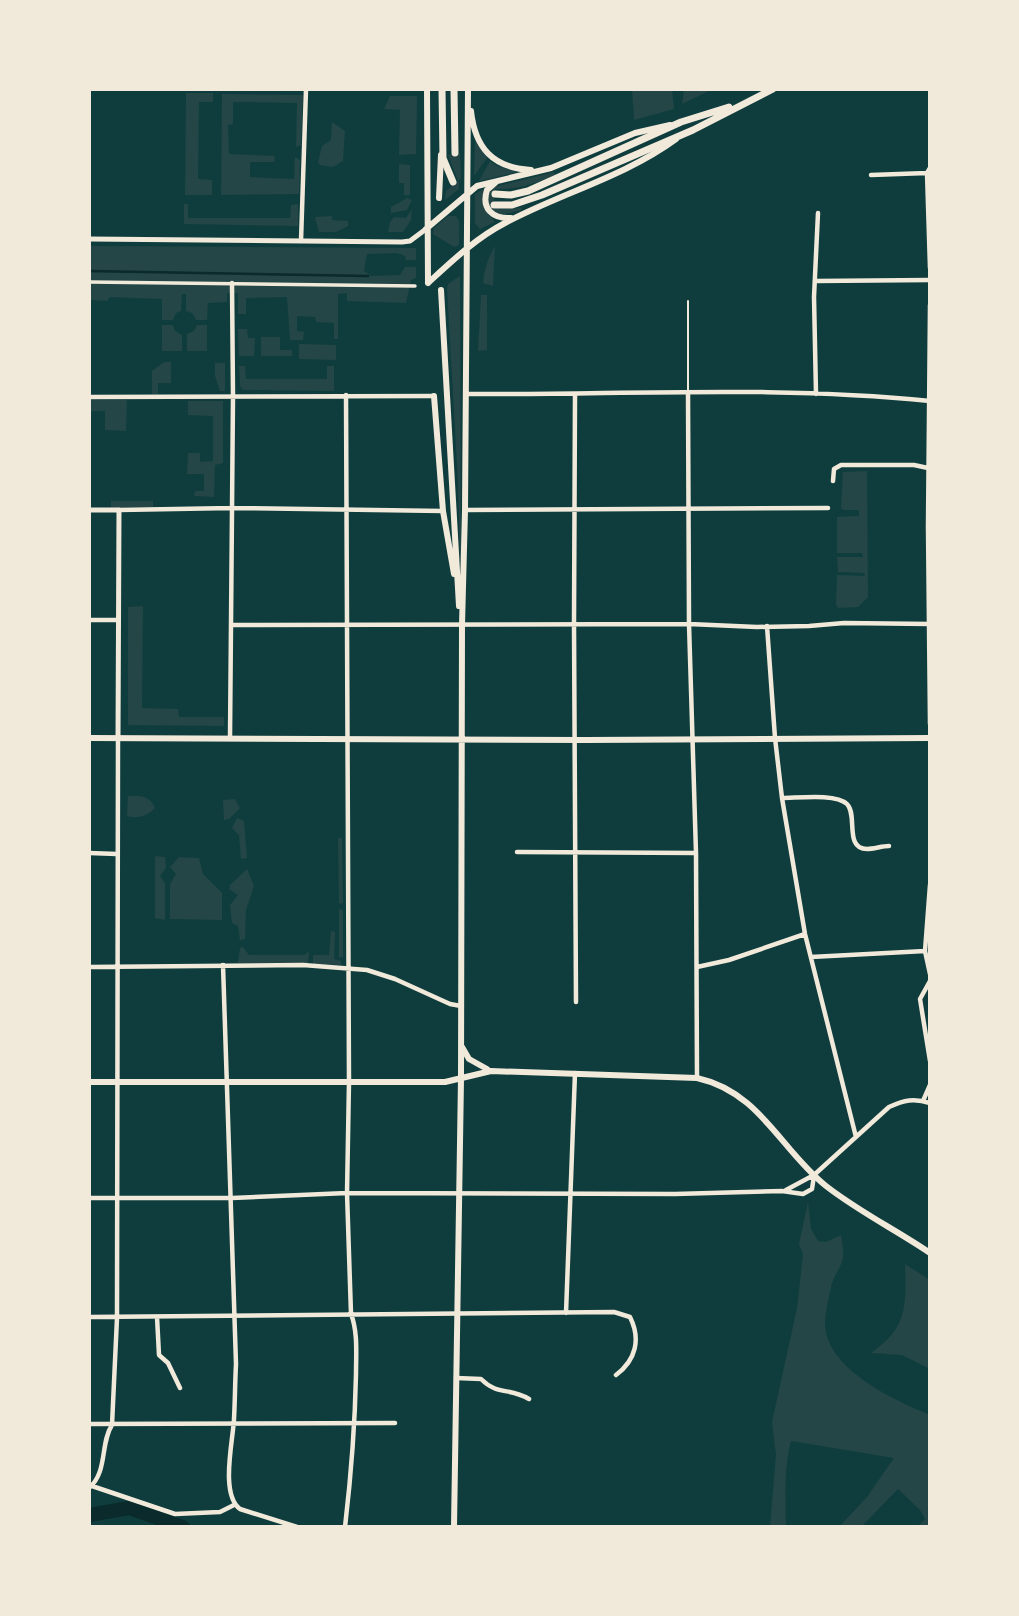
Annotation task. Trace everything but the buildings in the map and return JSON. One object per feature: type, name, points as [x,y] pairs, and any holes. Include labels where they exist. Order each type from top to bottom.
[{"type":"main road","points":[[427,89],[428,282],[495,228],[645,161],[681,136]]},
{"type":"main road","points":[[439,198],[442,89]]},
{"type":"main road","points":[[454,89],[455,153]]},
{"type":"main road","points":[[469,89],[475,133],[491,157],[508,166],[543,170]]},
{"type":"main road","points":[[454,1527],[461,1079],[462,625],[469,89]]},
{"type":"main road","points":[[494,205],[512,205],[530,200],[681,136],[773,89]]},
{"type":"main road","points":[[426,229],[477,186],[561,165],[635,133],[676,124],[745,102]]},
{"type":"main road","points":[[495,194],[511,195],[538,187],[676,124]]},
{"type":"main road","points":[[442,143],[443,158],[453,182]]},
{"type":"main road","points":[[500,180],[487,190],[485,206],[496,217],[516,217]]},
{"type":"main road","points":[[441,289],[458,594]]},
{"type":"main road","points":[[434,396],[443,511],[462,625]]},
{"type":"main road","points":[[89,738],[930,738]]},
{"type":"main road","points":[[461,1045],[469,1059],[491,1070]]},
{"type":"main road","points":[[89,1082],[445,1082],[491,1070],[697,1078],[722,1085],[750,1104],[828,1188],[930,1253]]},
{"type":"street","points":[[301,241],[306,89]]},
{"type":"street","points":[[421,89],[427,89]]},
{"type":"street","points":[[871,175],[929,170],[930,268]]},
{"type":"street","points":[[816,394],[814,298],[818,213]]},
{"type":"street","points":[[89,239],[402,242],[410,241],[426,229]]},
{"type":"street","points":[[816,281],[930,279]]},
{"type":"street","points":[[89,282],[415,286]]},
{"type":"street","points":[[229,739],[232,283]]},
{"type":"street","points":[[930,305],[930,724]]},
{"type":"street","points":[[466,394],[688,392],[816,394],[929,400]]},
{"type":"street","points":[[688,392],[697,1078]]},
{"type":"street","points":[[345,1527],[355,1424],[355,1324],[351,1314],[347,1193],[349,1082],[346,395]]},
{"type":"street","points":[[575,395],[573,624],[576,1003]]},
{"type":"street","points":[[89,397],[434,396]]},
{"type":"street","points":[[833,481],[834,470],[841,465],[914,464],[928,468]]},
{"type":"street","points":[[89,510],[232,508],[443,511]]},
{"type":"street","points":[[465,510],[828,508]]},
{"type":"street","points":[[119,510],[117,1318],[112,1425],[107,1433],[104,1457],[91,1487],[175,1514],[220,1512],[234,1504]]},
{"type":"street","points":[[89,620],[117,620]]},
{"type":"street","points":[[231,625],[929,624]]},
{"type":"street","points":[[767,626],[782,799],[805,934],[856,1137]]},
{"type":"street","points":[[782,799],[818,797],[840,800],[848,804],[851,811],[853,840],[859,846],[865,849],[889,846]]},
{"type":"street","points":[[517,852],[696,853]]},
{"type":"street","points":[[89,853],[117,854]]},
{"type":"street","points":[[930,885],[925,951],[930,974]]},
{"type":"street","points":[[697,967],[729,960],[805,934]]},
{"type":"street","points":[[811,957],[925,951]]},
{"type":"street","points":[[223,965],[234,1315],[234,1422],[229,1472],[234,1504]]},
{"type":"street","points":[[89,967],[303,965],[367,970],[461,1006]]},
{"type":"street","points":[[930,981],[920,999],[930,1061]]},
{"type":"street","points":[[566,1313],[575,1073]]},
{"type":"street","points":[[923,1101],[930,1085]]},
{"type":"street","points":[[782,1191],[791,1189],[814,1175],[889,1107],[903,1100],[930,1103]]},
{"type":"street","points":[[89,1198],[232,1198],[347,1193],[808,1193],[812,1189],[814,1175]]},
{"type":"street","points":[[89,1317],[456,1312],[622,1313],[630,1317],[635,1327],[636,1348],[625,1368],[616,1375]]},
{"type":"street","points":[[157,1317],[159,1355],[168,1363],[180,1388]]},
{"type":"street","points":[[456,1378],[481,1379],[492,1390],[511,1391],[529,1399]]},
{"type":"street","points":[[89,1424],[395,1423]]},
{"type":"street","points":[[234,1504],[297,1527]]},
{"type":"lane","points":[[688,301],[688,392]]},
{"type":"shaded area","points":[[632,89],[672,89],[674,109],[634,120]]},
{"type":"shaded area","points":[[684,89],[713,89],[682,104]]},
{"type":"shaded area","points":[[186,93],[213,93],[213,102],[199,102],[198,179],[212,180],[212,195],[185,195]]},
{"type":"shaded area","points":[[222,94],[303,95],[301,145],[296,147],[297,103],[233,102],[233,124],[228,125],[229,154],[275,156],[274,162],[250,162],[250,177],[294,179],[295,157],[300,160],[299,194],[221,195]]},
{"type":"shaded area","points":[[390,96],[417,96],[416,154],[399,155],[400,110],[384,109]]},
{"type":"shaded area","points":[[332,122],[345,131],[343,161],[333,167],[320,165],[318,162],[322,146],[331,140]]},
{"type":"shaded area","points":[[475,141],[487,158],[474,176]]},
{"type":"shaded area","points":[[460,153],[459,189],[445,200],[446,191],[458,181],[448,155]]},
{"type":"shaded area","points":[[490,161],[497,166],[517,172],[479,181]]},
{"type":"shaded area","points":[[399,164],[410,165],[410,195],[404,195],[404,183],[399,183]]},
{"type":"shaded area","points":[[554,172],[555,175],[525,186],[495,189],[493,209],[522,210],[501,215],[489,210],[487,196],[494,187]]},
{"type":"shaded area","points":[[485,188],[483,206],[495,222],[480,229],[475,223],[475,194]]},
{"type":"shaded area","points":[[407,198],[412,200],[407,210],[391,213],[391,207]]},
{"type":"shaded area","points":[[184,204],[188,204],[188,218],[290,218],[291,205],[298,204],[298,226],[184,224]]},
{"type":"shaded area","points":[[412,209],[411,220],[403,232],[388,232],[394,217],[406,218]]},
{"type":"shaded area","points":[[332,216],[332,220],[348,221],[348,226],[336,232],[319,232],[315,217]]},
{"type":"shaded area","points":[[448,216],[456,216],[459,221],[459,245],[454,247],[433,234],[434,228]]},
{"type":"shaded area","points":[[89,246],[416,248],[416,260],[406,260],[405,256],[397,253],[367,254],[364,271],[371,276],[400,275],[405,267],[416,267],[416,278],[411,280],[406,303],[347,301],[347,293],[338,294],[338,339],[334,339],[334,323],[316,322],[315,317],[297,316],[297,331],[304,332],[303,340],[290,340],[287,297],[246,298],[246,314],[238,314],[238,293],[227,293],[227,302],[208,303],[207,320],[196,320],[192,313],[186,311],[186,294],[182,294],[181,311],[176,313],[173,320],[162,320],[162,299],[110,297],[107,301],[89,300]]},
{"type":"shaded area","points":[[495,246],[493,286],[483,283],[484,273]]},
{"type":"shaded area","points":[[460,276],[461,560],[447,289],[448,284]]},
{"type":"shaded area","points":[[481,295],[487,295],[487,350],[478,351]]},
{"type":"shaded area","points":[[162,325],[173,325],[175,331],[182,335],[182,351],[162,351]]},
{"type":"shaded area","points":[[197,325],[207,325],[207,351],[187,351],[187,334],[194,331]]},
{"type":"shaded area","points":[[238,329],[247,329],[248,338],[255,338],[254,356],[239,356]]},
{"type":"shaded area","points":[[261,337],[280,337],[280,350],[292,350],[292,356],[261,356]]},
{"type":"shaded area","points":[[299,344],[336,345],[336,360],[299,359]]},
{"type":"shaded area","points":[[164,362],[171,362],[171,383],[158,383],[158,394],[152,394],[152,371]]},
{"type":"shaded area","points":[[215,363],[225,363],[225,391],[220,391],[215,376]]},
{"type":"shaded area","points":[[239,366],[245,366],[246,379],[327,379],[327,366],[334,366],[334,391],[243,390],[240,386]]},
{"type":"shaded area","points":[[89,400],[127,400],[126,431],[105,430],[105,411],[89,411]]},
{"type":"shaded area","points":[[188,401],[223,401],[223,463],[215,465],[214,497],[194,496],[195,491],[204,491],[204,474],[187,474],[188,453],[200,453],[200,462],[213,461],[213,416],[188,415]]},
{"type":"shaded area","points":[[867,471],[868,597],[858,607],[838,608],[837,575],[865,576],[864,573],[838,572],[837,557],[863,557],[862,553],[837,553],[837,517],[859,516],[859,510],[841,508],[843,472]]},
{"type":"shaded area","points":[[111,501],[153,501],[153,507],[111,508]]},
{"type":"shaded area","points":[[143,606],[142,708],[178,709],[179,717],[224,717],[224,726],[128,725],[128,607]]},
{"type":"shaded area","points":[[128,796],[147,798],[155,808],[142,816],[127,816]]},
{"type":"shaded area","points":[[235,799],[240,808],[229,819],[224,820],[223,800]]},
{"type":"shaded area","points":[[237,818],[244,821],[247,858],[241,859],[239,835],[232,828]]},
{"type":"shaded area","points":[[338,838],[342,838],[343,903],[339,904]]},
{"type":"shaded area","points":[[155,856],[165,857],[166,868],[160,876],[165,883],[165,920],[155,918]]},
{"type":"shaded area","points":[[179,857],[199,858],[203,874],[222,893],[222,920],[170,919],[170,884],[176,874],[170,867]]},
{"type":"shaded area","points":[[247,869],[254,886],[246,910],[245,939],[240,940],[238,926],[232,923],[230,905],[238,895],[229,889]]},
{"type":"shaded area","points":[[339,909],[343,910],[343,957],[339,958]]},
{"type":"shaded area","points":[[331,931],[335,932],[334,959],[341,961],[341,965],[313,964],[313,955],[329,955]]},
{"type":"shaded area","points":[[243,947],[249,955],[304,955],[309,952],[308,963],[238,963],[240,948]]},
{"type":"shaded area","points":[[808,1202],[811,1229],[818,1241],[826,1242],[841,1235],[843,1257],[832,1283],[826,1310],[828,1340],[849,1369],[864,1381],[930,1415],[930,1527],[917,1527],[925,1519],[920,1510],[898,1489],[861,1527],[839,1527],[867,1497],[894,1458],[791,1441],[786,1473],[786,1527],[770,1527],[776,1455],[772,1422],[797,1308],[803,1254],[799,1244]]},
{"type":"shaded area","points":[[905,1264],[930,1280],[930,1369],[902,1355],[871,1353],[883,1344],[898,1325],[904,1304]]},
{"type":"waterway","points":[[89,271],[368,276]]},
{"type":"waterway","points":[[89,1515],[129,1508],[183,1527]]}]
